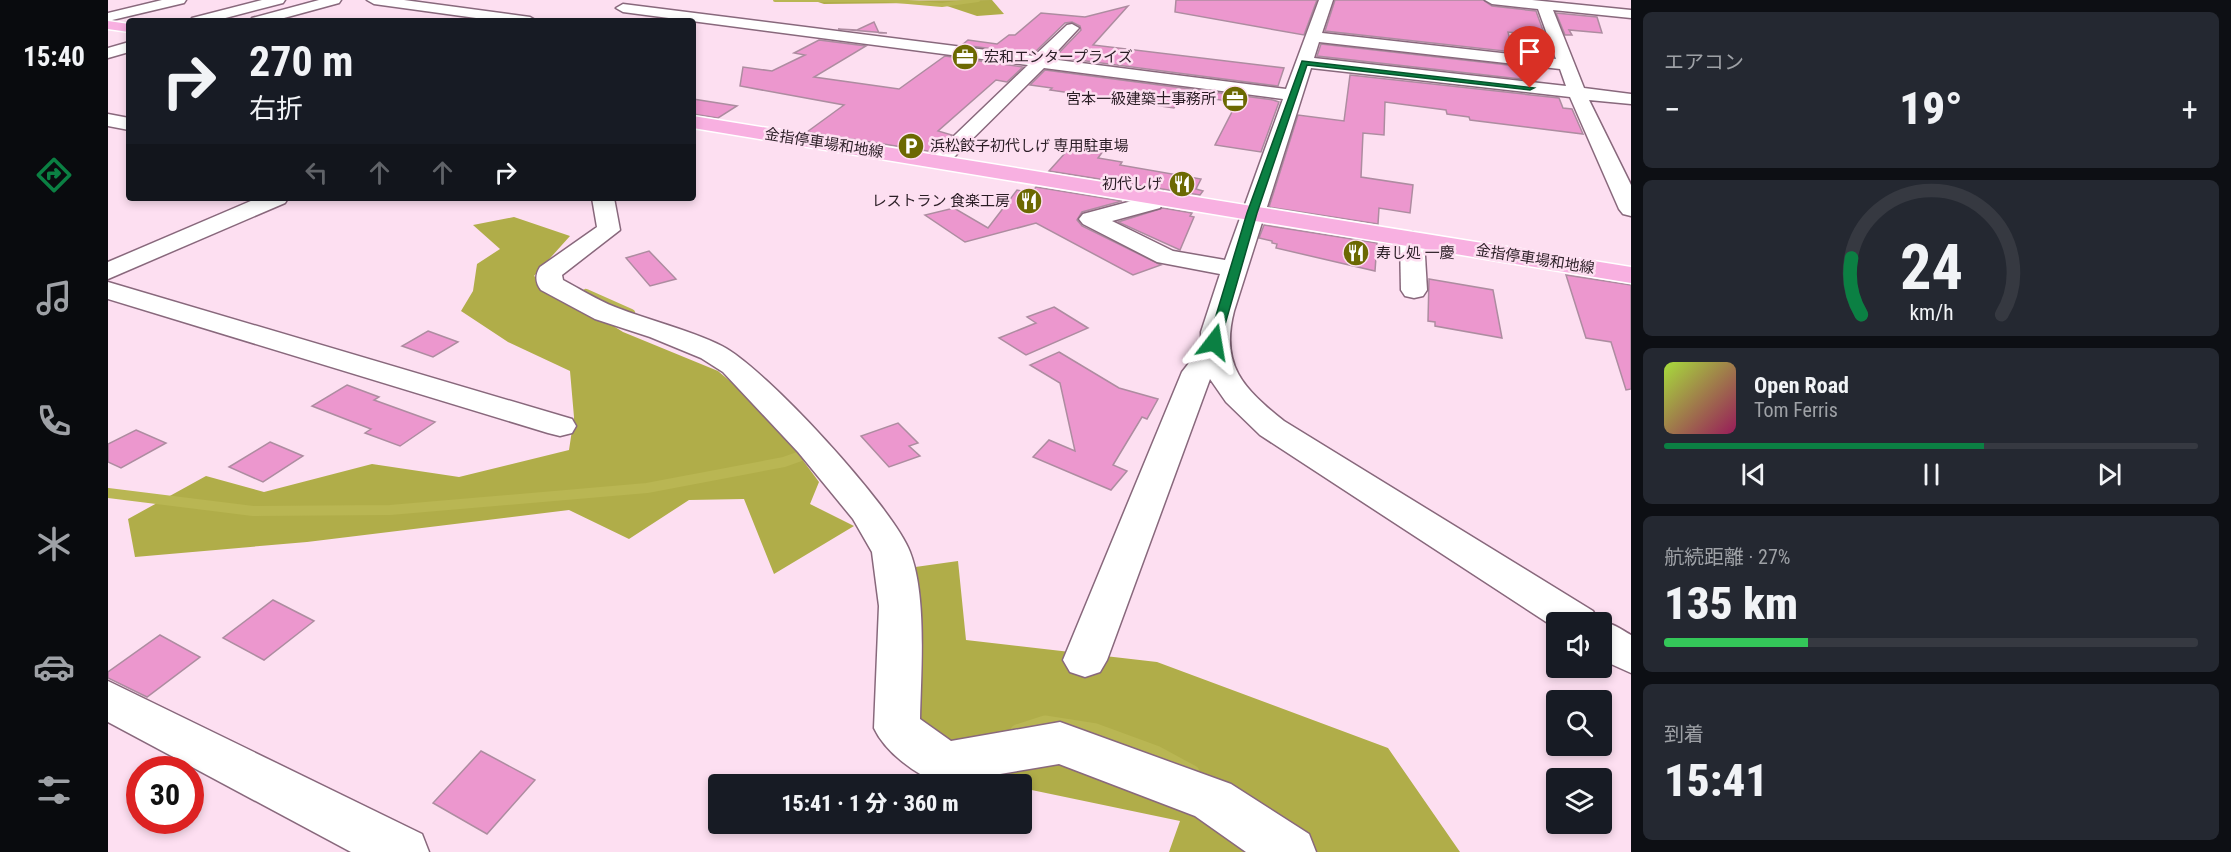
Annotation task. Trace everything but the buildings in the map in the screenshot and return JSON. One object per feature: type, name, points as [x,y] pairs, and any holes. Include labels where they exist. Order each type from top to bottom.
[{"type":"main road","points":[[108,25],[126,28]]},
{"type":"main road","name":"金指停車場和地線","points":[[696,122],[1631,275]]},
{"type":"street","points":[[108,17],[179,0]]},
{"type":"street","points":[[209,18],[278,0]]},
{"type":"street","points":[[268,18],[334,0]]},
{"type":"street","points":[[374,0],[508,18]]},
{"type":"street","points":[[609,17],[638,0]]},
{"type":"street","points":[[1326,0],[1252,213],[1215,331],[1215,355],[1219,369],[1239,398],[1272,428],[1562,612]]},
{"type":"street","points":[[1492,0],[1631,14]]},
{"type":"street","points":[[1544,6],[1577,93],[1631,209]]},
{"type":"street","points":[[623,8],[1293,95]]},
{"type":"street","points":[[938,162],[1072,28]]},
{"type":"street","points":[[1313,37],[1566,65]]},
{"type":"street","points":[[108,53],[126,48]]},
{"type":"street","points":[[1304,62],[1631,99]]},
{"type":"street","points":[[1155,77],[1165,63]]},
{"type":"street","points":[[108,120],[126,123]]},
{"type":"street","points":[[1155,197],[1152,203],[1092,219],[1166,257],[1235,269]]},
{"type":"street","points":[[108,271],[270,201]]},
{"type":"street","points":[[604,201],[609,224],[608,230],[549,273],[550,284],[605,313],[660,331],[711,352],[734,366],[815,451],[867,512],[891,552],[900,606],[897,728],[944,764],[1060,743],[1213,800],[1290,852]]},
{"type":"street","points":[[1412,239],[1414,290]]},
{"type":"street","points":[[108,290],[560,426]]},
{"type":"street","points":[[1085,660],[1197,372],[1200,369],[1219,369]]},
{"type":"street","points":[[1612,644],[1631,656]]},
{"type":"street","points":[[108,700],[403,852]]},
{"type":"shaded area","points":[[992,0],[1004,14],[977,16],[944,5],[916,3],[824,4],[815,1]]},
{"type":"shaded area","points":[[514,217],[570,236],[534,276],[623,332],[718,371],[768,413],[819,482],[810,504],[854,526],[774,574],[744,499],[689,500],[629,539],[569,510],[307,542],[135,557],[128,519],[206,476],[264,492],[372,464],[459,477],[569,450],[574,417],[570,371],[508,342],[461,311],[473,291],[477,264],[500,249],[473,225]]},
{"type":"shaded area","points":[[958,561],[966,640],[1157,662],[1388,748],[1460,852],[1169,852],[1180,821],[1032,790],[1032,774],[956,774],[902,763],[894,570]]},
{"type":"waterway","points":[[775,0],[884,0]]},
{"type":"waterway","points":[[885,0],[942,5],[978,0]]},
{"type":"waterway","points":[[586,293],[631,313]]},
{"type":"waterway","points":[[108,493],[253,511],[390,510],[647,488],[784,462],[812,452]]},
{"type":"waterway","points":[[1017,731],[1045,722],[1096,730],[1156,752],[1193,772]]},
{"type":"place","name":"宏和エンタープライズ","points":[[965,57]]},
{"type":"place","name":"宮本一級建築士事務所","points":[[1235,99]]},
{"type":"place","name":"浜松餃子初代しげ 専用駐車場","points":[[911,146]]},
{"type":"place","name":"初代しげ","points":[[1182,184]]},
{"type":"place","name":"レストラン 食楽工房","points":[[1029,201]]},
{"type":"place","name":"寿し処 一慶","points":[[1356,253]]},
{"type":"route","points":[[1214,342],[1215,331],[1252,213],[1304,62],[1530,88]]}]
